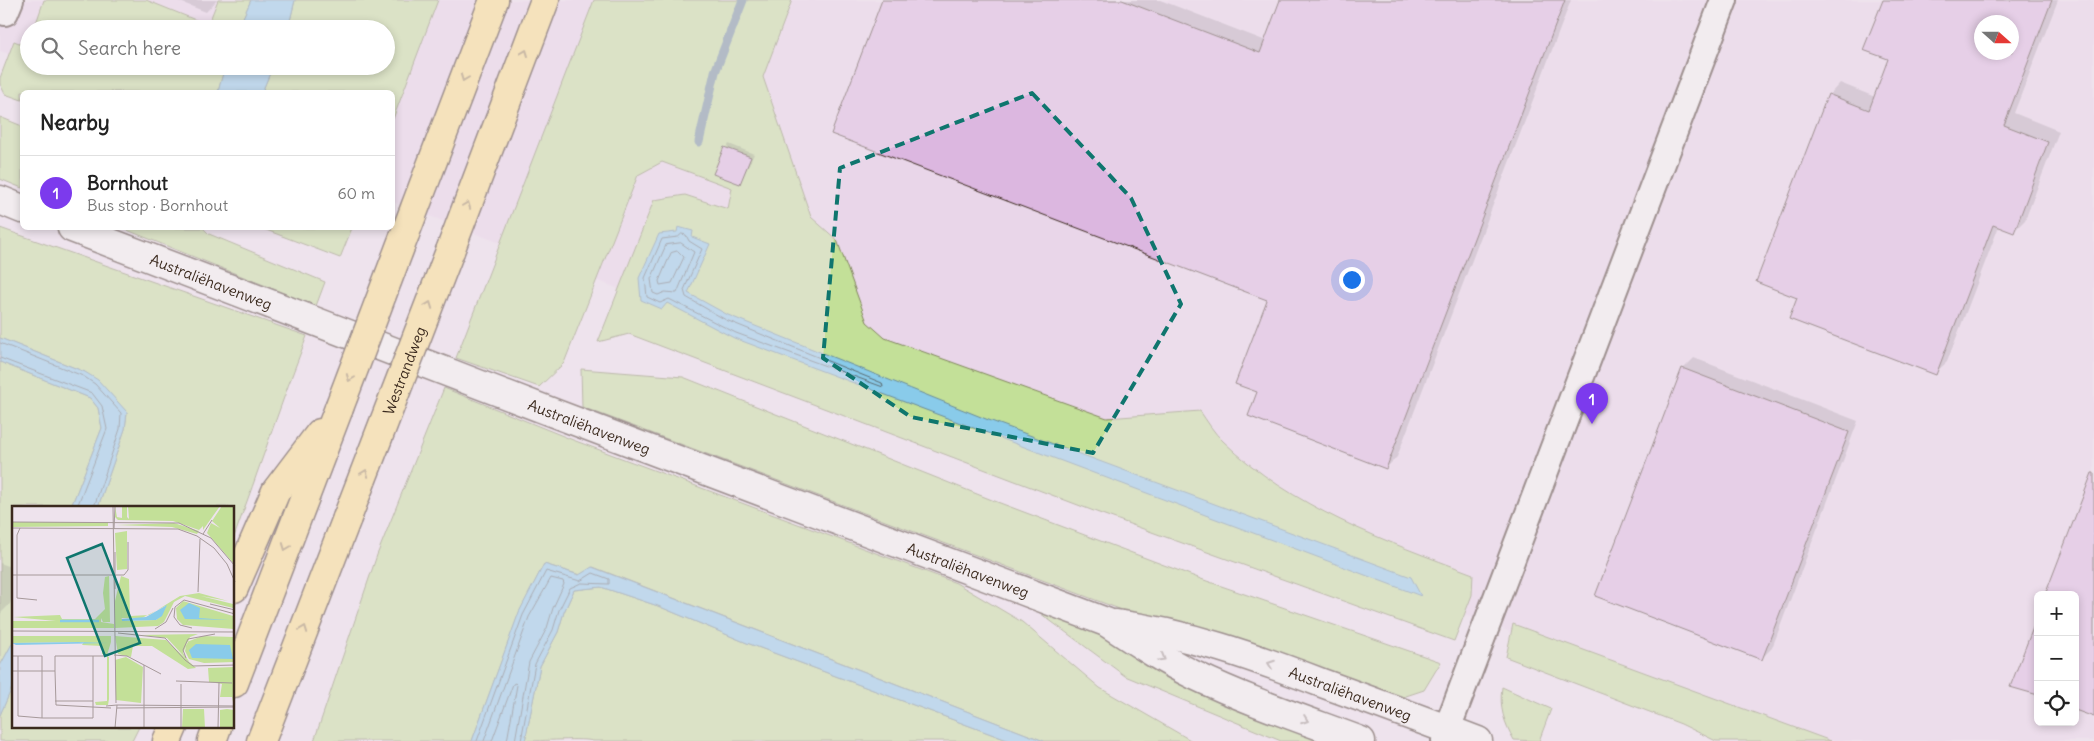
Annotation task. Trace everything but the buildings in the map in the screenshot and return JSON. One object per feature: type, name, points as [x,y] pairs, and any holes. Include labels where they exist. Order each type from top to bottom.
[{"type":"highway","points":[[235,680],[494,0]]},
{"type":"highway","name":"Westrandweg","points":[[261,741],[545,0]]},
{"type":"highway","points":[[235,586],[276,491],[339,408]]},
{"type":"highway","points":[[267,741],[286,675]]},
{"type":"highway","points":[[167,741],[173,728]]},
{"type":"highway","points":[[212,741],[217,728]]},
{"type":"street","points":[[1446,735],[1724,0]]},
{"type":"street","points":[[0,200],[20,208]]},
{"type":"street","name":"Australiëhavenweg","points":[[77,230],[1106,622],[1162,658],[1195,675],[1251,700],[1360,741]]},
{"type":"street","name":"Australiëhavenweg","points":[[1106,622],[1143,627],[1200,640],[1265,661],[1446,735],[1478,741]]},
{"type":"highlighted area","points":[[1032,93],[1131,198],[1181,304],[1093,453],[911,417],[823,358],[840,168]]},
{"type":"shaded area","points":[[0,0],[2094,0],[2094,741],[1793,741],[395,203],[395,90],[103,90],[64,75],[395,75],[395,20],[20,20],[20,59],[0,51]]},
{"type":"green space","points":[[44,0],[146,0],[196,20],[37,20]]},
{"type":"green space","points":[[218,0],[251,0],[242,20],[210,20]]},
{"type":"green space","points":[[295,0],[438,0],[395,114],[395,90],[263,90],[269,75],[395,75],[395,20],[290,20]]},
{"type":"green space","points":[[594,0],[792,0],[763,77],[811,217],[837,240],[867,322],[885,338],[1107,418],[1200,411],[1220,438],[1250,465],[1309,504],[1373,535],[1473,574],[1472,595],[1454,641],[1099,513],[629,334],[598,342],[654,200],[685,195],[728,209],[732,188],[662,162],[638,175],[564,363],[539,387],[456,358]]},
{"type":"green space","points":[[14,41],[20,43],[20,75],[223,75],[219,90],[20,90],[20,99],[5,94],[0,84],[0,78]]},
{"type":"green space","points":[[0,117],[20,125],[20,187],[0,179]]},
{"type":"green space","points":[[0,228],[307,336],[235,534],[235,506],[98,506],[125,429],[127,412],[85,372],[0,338]]},
{"type":"green space","points":[[127,230],[205,230],[209,234],[325,282],[316,306]]},
{"type":"green space","points":[[266,230],[351,230],[340,258]]},
{"type":"green space","points":[[0,362],[90,398],[98,408],[102,428],[71,506],[12,506],[12,644],[0,666]]},
{"type":"green space","points":[[581,369],[683,377],[992,500],[1201,579],[1441,662],[1424,690],[1382,704],[1311,681],[582,407]]},
{"type":"green space","points":[[444,388],[573,440],[956,583],[1022,622],[1100,688],[1192,741],[1044,741],[593,567],[580,575],[544,564],[519,613],[472,741],[314,741],[377,555]]},
{"type":"green space","points":[[601,587],[658,606],[747,643],[1010,741],[525,741],[540,666],[558,632],[564,612],[574,590]]},
{"type":"green space","points":[[1038,601],[1337,741],[1281,741],[1125,676],[1029,605]]},
{"type":"green space","points":[[1513,624],[1831,741],[1716,741],[1681,724],[1506,657]]},
{"type":"green space","points":[[1502,687],[1551,709],[1539,741],[1514,740],[1503,715],[1501,702]]},
{"type":"green space","points":[[12,688],[12,728],[138,728],[132,741],[0,741],[0,715]]},
{"type":"water","points":[[251,0],[295,0],[290,20],[242,20]]},
{"type":"water","points":[[223,75],[269,75],[263,90],[219,90]]},
{"type":"water","points":[[678,227],[693,231],[692,237],[710,244],[688,293],[728,315],[986,419],[1411,577],[1421,596],[734,338],[667,303],[662,309],[641,300],[639,278],[659,234],[677,232]]},
{"type":"water","points":[[0,338],[85,372],[98,380],[127,412],[125,429],[98,506],[71,506],[102,428],[98,408],[90,398],[0,362]]},
{"type":"water","points":[[544,564],[579,575],[592,567],[1044,741],[1010,741],[747,643],[658,606],[601,587],[574,590],[564,612],[558,632],[540,666],[525,741],[472,741],[519,612]]},
{"type":"water","points":[[12,644],[12,688],[0,715],[0,666]]},
{"type":"waterway","points":[[699,142],[715,72],[743,0]]},
{"type":"place","name":"Bornhout","points":[[1592,424]]}]
